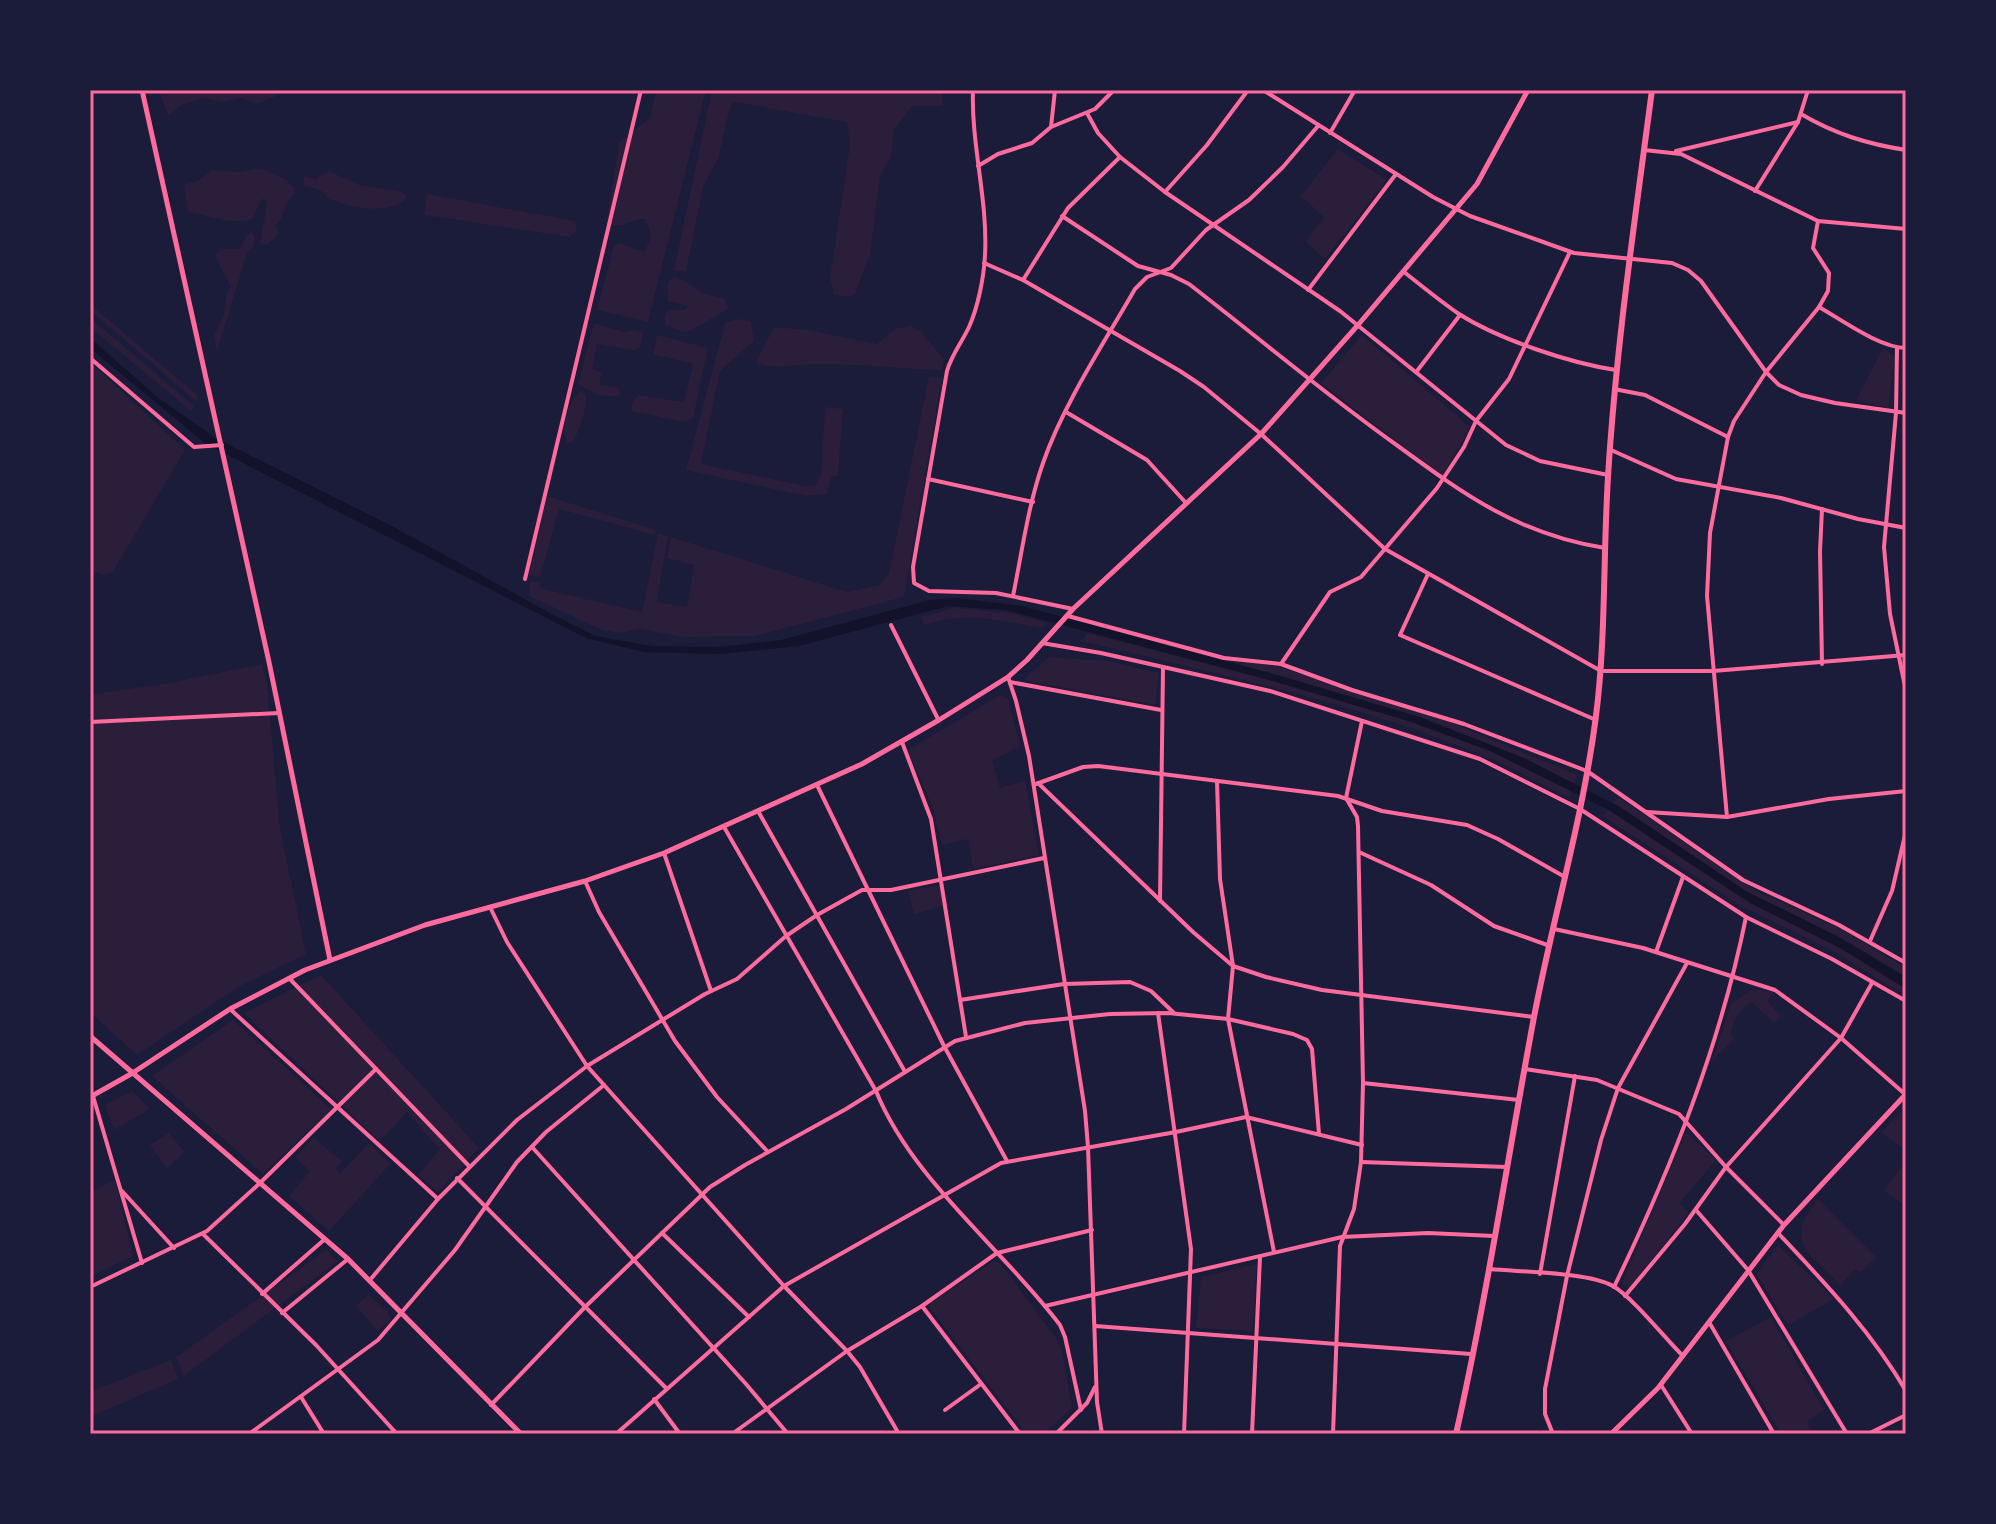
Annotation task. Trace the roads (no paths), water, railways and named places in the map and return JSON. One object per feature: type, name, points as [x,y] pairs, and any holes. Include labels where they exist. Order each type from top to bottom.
[{"type":"main road","points":[[1456,1434],[1534,1017],[1566,877],[1596,720],[1614,389],[1628,258],[1652,90]]},
{"type":"street","points":[[142,90],[280,713],[330,960]]},
{"type":"street","points":[[525,579],[641,90]]},
{"type":"street","points":[[973,90],[973,129],[985,245],[984,263],[971,324],[954,352],[947,371],[913,567],[914,583],[935,592],[964,591],[1013,596],[1073,609]]},
{"type":"street","points":[[1051,127],[1055,90]]},
{"type":"street","points":[[978,166],[998,154],[1032,143],[1051,127],[1087,113],[1114,90]]},
{"type":"street","points":[[1165,192],[1207,145],[1248,90]]},
{"type":"street","points":[[1263,90],[1457,210],[1570,252],[1672,263],[1695,275],[1766,372],[1779,385],[1801,395],[1906,413]]},
{"type":"street","points":[[1330,133],[1355,90]]},
{"type":"street","points":[[142,1263],[92,1096],[230,1009],[289,978],[425,925],[585,881],[664,853],[817,785],[902,742],[1009,680],[1073,609],[1261,434],[1358,325],[1457,210],[1491,161],[1528,90]]},
{"type":"street","points":[[1755,191],[1798,122],[1808,90]]},
{"type":"street","points":[[1087,113],[1098,133],[1120,157],[1165,192],[1358,325],[1506,445],[1527,457],[1608,475]]},
{"type":"street","points":[[1801,114],[1852,139],[1906,150]]},
{"type":"street","points":[[1644,150],[1673,152],[1798,122]]},
{"type":"street","points":[[1013,596],[1043,464],[1066,412],[1140,282],[1158,271],[1171,268],[1213,224],[1264,186],[1319,126]]},
{"type":"street","points":[[1673,152],[1818,221],[1906,229]]},
{"type":"street","points":[[1023,280],[1062,216],[1120,157]]},
{"type":"street","points":[[1308,290],[1396,174]]},
{"type":"street","points":[[1062,216],[1126,259],[1189,284],[1309,379],[1477,502],[1558,538],[1605,548]]},
{"type":"street","points":[[1727,817],[1707,586],[1710,533],[1728,437],[1747,399],[1828,291],[1830,278],[1813,248],[1818,221]]},
{"type":"street","points":[[1281,664],[1330,592],[1357,580],[1444,479],[1476,421],[1503,389],[1570,252]]},
{"type":"street","points":[[984,263],[1023,280],[1194,381],[1261,434],[1385,549],[1601,671],[1713,671],[1906,655]]},
{"type":"street","points":[[1404,272],[1460,315],[1485,328],[1526,345],[1616,370]]},
{"type":"street","points":[[1819,307],[1881,342],[1906,348]]},
{"type":"street","points":[[1417,371],[1460,315]]},
{"type":"street","points":[[1897,348],[1896,413],[1885,568],[1906,691]]},
{"type":"street","points":[[90,358],[194,447],[222,445]]},
{"type":"street","points":[[1614,389],[1645,395],[1728,437]]},
{"type":"street","points":[[1066,412],[1147,460],[1186,503]]},
{"type":"street","points":[[1611,450],[1676,479],[1781,498],[1906,528]]},
{"type":"street","points":[[928,479],[1033,502]]},
{"type":"street","points":[[1822,509],[1822,664]]},
{"type":"street","points":[[1428,574],[1400,635],[1596,720]]},
{"type":"street","points":[[1067,615],[1224,658],[1281,664],[1376,698],[1464,724],[1587,771],[1752,886],[1870,941],[1906,963]]},
{"type":"street","points":[[891,625],[939,720]]},
{"type":"street","points":[[1042,643],[1270,691],[1472,756],[1580,809],[1746,917],[1832,959],[1906,1001]]},
{"type":"street","points":[[1160,901],[1163,667]]},
{"type":"street","points":[[1009,680],[1162,710]]},
{"type":"street","points":[[1009,680],[1036,784],[1044,858],[1088,1147],[1096,1385],[1102,1434]]},
{"type":"street","points":[[90,722],[280,713]]},
{"type":"street","points":[[1333,1434],[1342,1237],[1354,1209],[1362,1145],[1359,852],[1357,817],[1346,798],[1362,721]]},
{"type":"street","points":[[902,742],[929,811],[966,1037]]},
{"type":"street","points":[[1036,784],[1091,766],[1160,772],[1346,798],[1382,811],[1467,825],[1566,877]]},
{"type":"street","points":[[1217,780],[1220,879],[1233,966],[1228,1019],[1274,1252]]},
{"type":"street","points":[[1036,784],[1214,952],[1233,966],[1308,988],[1534,1017]]},
{"type":"street","points":[[817,785],[944,1046],[1008,1162]]},
{"type":"street","points":[[1646,812],[1727,817],[1829,799],[1906,791]]},
{"type":"street","points":[[758,811],[905,1071]]},
{"type":"street","points":[[724,827],[876,1091],[892,1126],[944,1194],[1060,1325],[1081,1410]]},
{"type":"street","points":[[1870,941],[1892,891],[1906,831]]},
{"type":"street","points":[[1359,852],[1410,873],[1494,926],[1550,946]]},
{"type":"street","points":[[664,853],[711,991]]},
{"type":"street","points":[[370,1280],[457,1178],[517,1120],[587,1066],[743,975],[786,936],[817,915],[850,895],[867,889],[891,890],[1044,858]]},
{"type":"street","points":[[1656,952],[1683,877]]},
{"type":"street","points":[[585,881],[599,912],[662,1021],[692,1066],[768,1152]]},
{"type":"street","points":[[490,907],[507,942],[587,1066],[704,1193],[784,1286],[847,1351],[899,1434]]},
{"type":"street","points":[[1614,1287],[1649,1212],[1686,1119],[1734,977],[1746,917]]},
{"type":"street","points":[[1554,929],[1656,952],[1763,985],[1785,996],[1841,1038],[1906,1095],[1784,1225],[1661,1385],[1611,1434]]},
{"type":"street","points":[[1553,1434],[1545,1414],[1545,1389],[1567,1276],[1601,1140],[1618,1088],[1687,963]]},
{"type":"street","points":[[289,978],[469,1166]]},
{"type":"street","points":[[960,1000],[1064,984],[1122,982],[1137,984],[1151,991],[1175,1014]]},
{"type":"street","points":[[1625,1296],[1696,1210],[1726,1167],[1841,1038],[1872,983]]},
{"type":"street","points":[[230,1009],[438,1199]]},
{"type":"street","points":[[491,1405],[586,1306],[704,1193],[728,1175],[876,1091],[944,1046],[966,1037],[1025,1023],[1069,1017],[1158,1013],[1228,1019],[1293,1034],[1310,1043],[1319,1134]]},
{"type":"street","points":[[1158,1013],[1185,1190],[1192,1272],[1184,1434]]},
{"type":"street","points":[[90,1036],[348,1259],[521,1434]]},
{"type":"street","points":[[90,1287],[203,1234],[260,1183],[376,1069]]},
{"type":"street","points":[[1525,1069],[1575,1076],[1618,1088],[1686,1119],[1726,1167],[1784,1225]]},
{"type":"street","points":[[1540,1274],[1575,1076]]},
{"type":"street","points":[[1363,1083],[1519,1100]]},
{"type":"street","points":[[249,1434],[378,1340],[455,1250],[517,1162],[604,1085]]},
{"type":"street","points":[[616,1434],[784,1286],[944,1194],[1008,1162],[1246,1117],[1362,1145]]},
{"type":"street","points":[[532,1147],[788,1434]]},
{"type":"street","points":[[1361,1162],[1508,1167]]},
{"type":"street","points":[[457,1178],[666,1388]]},
{"type":"street","points":[[121,1189],[174,1248]]},
{"type":"street","points":[[1696,1210],[1748,1270],[1847,1434]]},
{"type":"street","points":[[732,1434],[847,1351],[922,1306],[997,1253],[1092,1230]]},
{"type":"street","points":[[662,1233],[749,1317]]},
{"type":"street","points":[[1045,1306],[1342,1237],[1428,1233],[1494,1236]]},
{"type":"street","points":[[1778,1233],[1847,1307],[1906,1391]]},
{"type":"street","points":[[203,1234],[339,1370],[397,1434]]},
{"type":"street","points":[[262,1294],[325,1239]]},
{"type":"street","points":[[1252,1434],[1260,1256]]},
{"type":"street","points":[[282,1313],[348,1259]]},
{"type":"street","points":[[1488,1269],[1567,1276],[1614,1287],[1683,1356]]},
{"type":"street","points":[[922,1306],[1020,1434]]},
{"type":"street","points":[[1709,1322],[1774,1434]]},
{"type":"street","points":[[1095,1326],[1471,1354]]},
{"type":"street","points":[[945,1410],[981,1384]]},
{"type":"street","points":[[1056,1434],[1081,1410],[1096,1385]]},
{"type":"street","points":[[1661,1385],[1692,1434]]},
{"type":"street","points":[[301,1397],[324,1434]]},
{"type":"street","points":[[654,1399],[680,1434]]},
{"type":"street","points":[[1868,1434],[1906,1415]]}]
